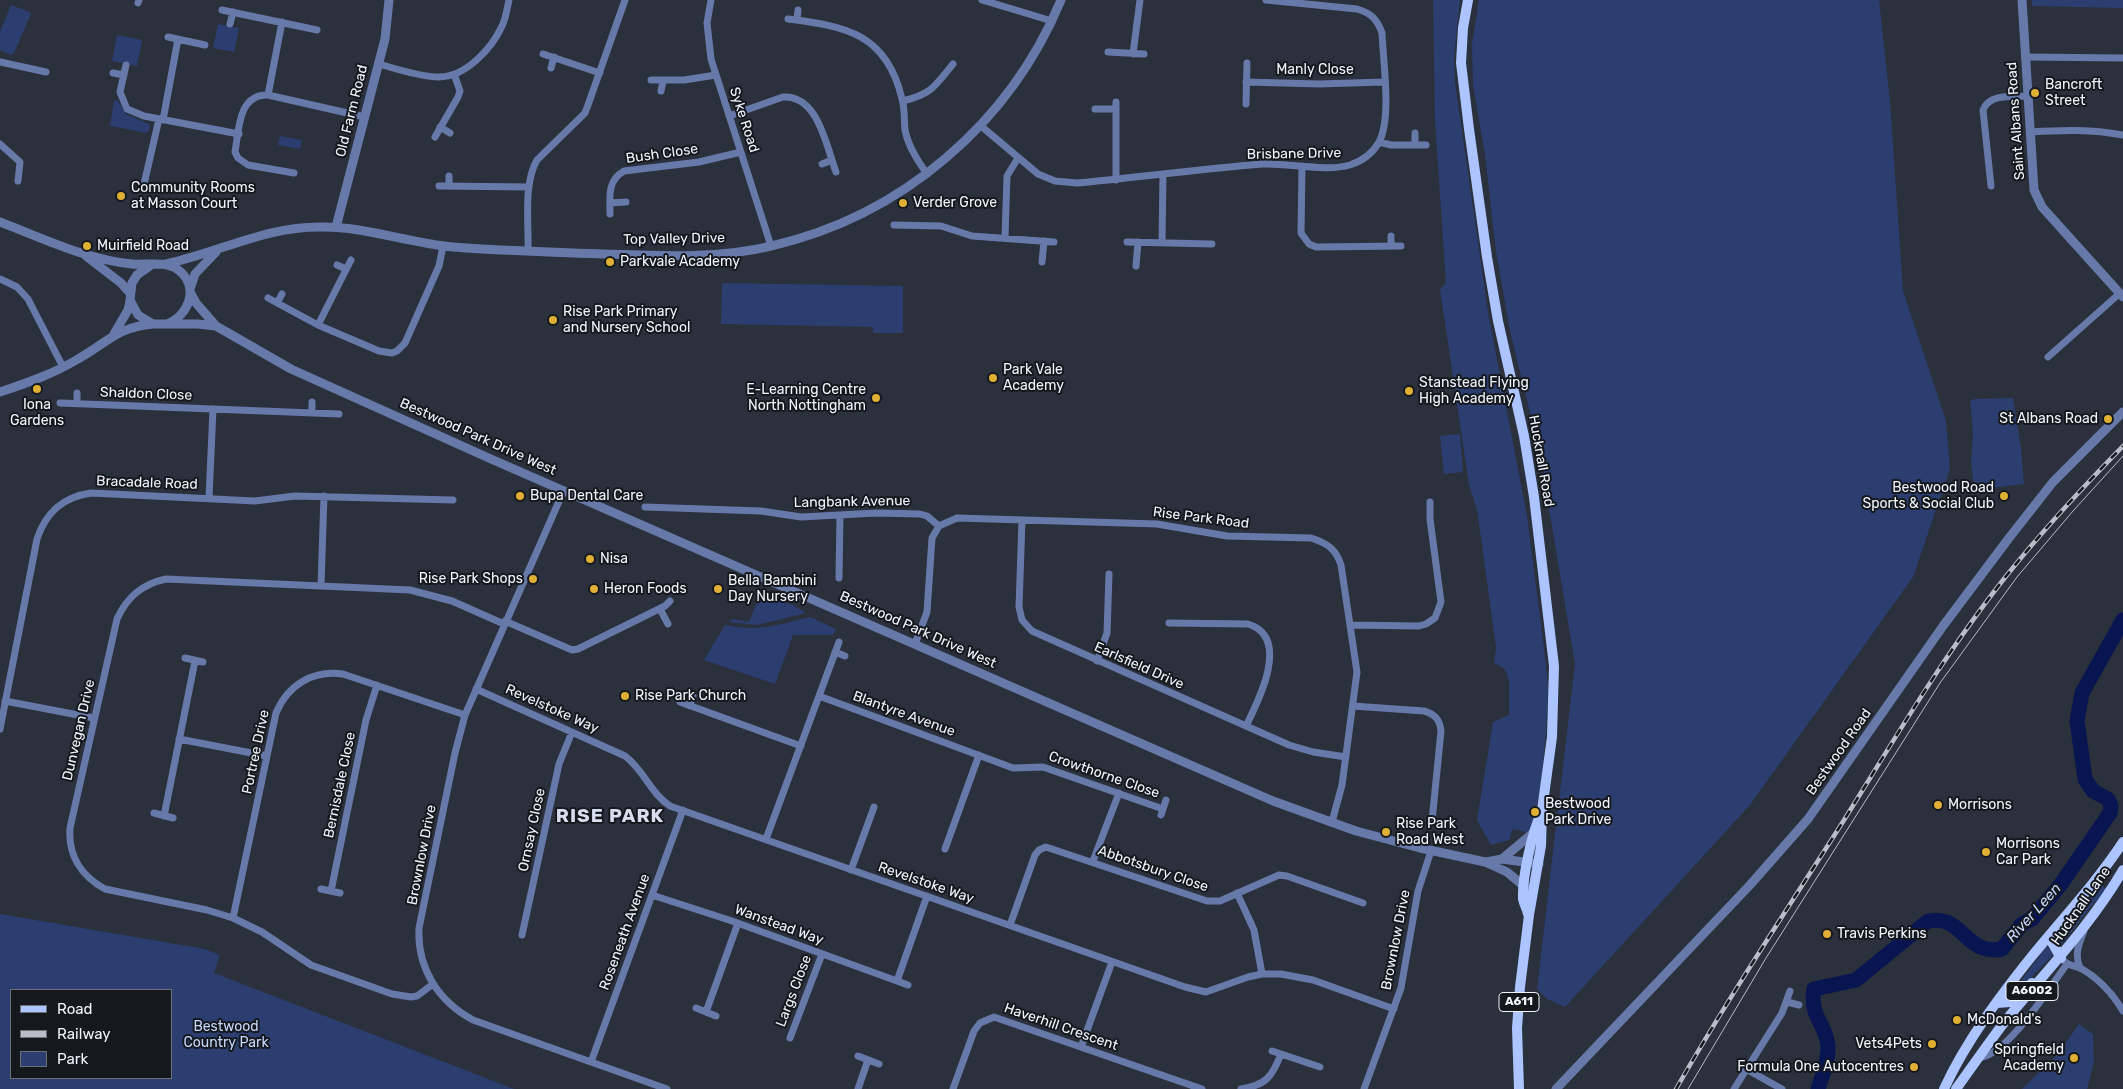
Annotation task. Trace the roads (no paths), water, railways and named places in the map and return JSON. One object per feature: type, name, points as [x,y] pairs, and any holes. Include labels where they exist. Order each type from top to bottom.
[{"type":"main road","name":"Hucknall Road","points":[[1468,0],[1463,28],[1461,63],[1469,129],[1488,266],[1526,444],[1550,617],[1554,666],[1552,737],[1542,810],[1538,864],[1524,887],[1523,899],[1529,915]]},
{"type":"main road","name":"Hucknall Road","points":[[1519,1089],[1518,1020],[1529,915],[1531,876],[1528,863],[1533,833],[1542,810]]},
{"type":"main road","name":"Hucknall Lane","points":[[1944,1089],[1961,1056],[2001,1002],[2033,954],[2098,877],[2123,842]]},
{"type":"main road","name":"Hucknall Lane","points":[[1956,1089],[2004,1024],[2064,961],[2123,870]]},
{"type":"main road","points":[[2098,877],[2113,886]]},
{"type":"main road","points":[[2049,937],[2064,961]]},
{"type":"main road","name":"Hucknall Lane","points":[[2001,1002],[2010,1002],[2064,961]]},
{"type":"main road","points":[[2001,1002],[2005,1012],[2004,1024]]},
{"type":"street","name":"Old Farm Road","points":[[336,227],[385,39],[389,0]]},
{"type":"street","points":[[379,64],[432,77],[454,74],[476,60],[498,35],[503,25],[509,0]]},
{"type":"street","points":[[528,251],[529,187],[532,168],[537,160],[584,112],[600,73],[625,0]]},
{"type":"street","name":"Syke Road","points":[[711,0],[707,23],[707,40],[716,75],[771,246]]},
{"type":"street","points":[[982,0],[1052,21]]},
{"type":"street","name":"Top Valley Drive","points":[[166,264],[218,250],[262,234],[286,229],[348,228],[443,246],[683,256],[735,252],[771,246],[806,236],[863,213],[897,195],[927,174],[981,126],[1020,76],[1052,21],[1061,0]]},
{"type":"street","points":[[1133,54],[1140,0]]},
{"type":"street","name":"Brisbane Drive","points":[[981,126],[1038,174],[1055,181],[1077,184],[1264,164],[1302,166],[1349,165],[1362,160],[1378,142],[1386,119],[1382,32],[1374,18],[1366,12],[1357,9],[1266,0]]},
{"type":"street","name":"Saint Albans Road","points":[[2022,0],[2033,180],[2037,199],[2078,249],[2121,296]]},
{"type":"street","points":[[222,10],[317,30]]},
{"type":"street","points":[[797,20],[798,10]]},
{"type":"street","points":[[230,24],[233,12]]},
{"type":"street","points":[[788,19],[836,26],[861,36],[875,48],[885,60],[897,82],[903,101],[908,139],[918,162],[927,174]]},
{"type":"street","points":[[268,94],[282,22]]},
{"type":"street","points":[[168,37],[205,45]]},
{"type":"street","points":[[144,184],[178,39]]},
{"type":"street","points":[[1108,52],[1144,54]]},
{"type":"street","points":[[543,54],[600,73]]},
{"type":"street","points":[[551,68],[554,57]]},
{"type":"street","points":[[2026,57],[2123,58]]},
{"type":"street","points":[[0,62],[46,72]]},
{"type":"street","points":[[1246,104],[1247,63]]},
{"type":"street","points":[[903,101],[924,95],[931,90],[953,64]]},
{"type":"street","points":[[126,65],[120,92],[127,109],[135,114],[239,134]]},
{"type":"street","points":[[938,67],[946,72]]},
{"type":"street","points":[[113,73],[124,75]]},
{"type":"street","points":[[435,137],[460,91],[454,74]]},
{"type":"street","points":[[652,80],[684,80],[716,75]]},
{"type":"street","points":[[662,91],[663,81]]},
{"type":"street","name":"Manly Close","points":[[1246,82],[1319,84],[1384,82]]},
{"type":"street","points":[[294,173],[248,165],[238,158],[235,152],[246,104],[254,96],[268,94],[365,117]]},
{"type":"street","points":[[729,116],[783,97],[792,96],[801,99],[813,111],[836,172]]},
{"type":"street","points":[[1991,186],[1983,110],[1989,101],[1994,98],[2028,96]]},
{"type":"street","points":[[1095,109],[1116,106],[1116,180]]},
{"type":"street","points":[[440,127],[450,133]]},
{"type":"street","points":[[2030,132],[2072,129],[2097,130],[2123,135]]},
{"type":"street","points":[[1415,134],[1415,145]]},
{"type":"street","points":[[1378,142],[1391,145],[1426,145]]},
{"type":"street","points":[[0,144],[20,162],[18,181]]},
{"type":"street","name":"Bush Close","points":[[610,214],[610,186],[618,174],[624,170],[699,162],[741,152]]},
{"type":"street","points":[[1006,238],[1007,176],[1018,158]]},
{"type":"street","points":[[822,164],[832,160]]},
{"type":"street","points":[[1302,166],[1302,233],[1309,244],[1316,247],[1401,246]]},
{"type":"street","points":[[1162,243],[1163,175]]},
{"type":"street","points":[[449,176],[449,186]]},
{"type":"street","points":[[439,186],[529,187]]},
{"type":"street","points":[[610,203],[626,202]]},
{"type":"street","points":[[894,225],[905,221],[946,227],[972,236],[1054,242]]},
{"type":"street","points":[[0,222],[79,252],[119,262],[166,264]]},
{"type":"street","points":[[1201,244],[1202,235]]},
{"type":"street","points":[[1391,236],[1391,246]]},
{"type":"street","points":[[1042,262],[1044,242]]},
{"type":"street","points":[[1127,242],[1212,244]]},
{"type":"street","points":[[1136,266],[1138,242]]},
{"type":"street","points":[[268,298],[318,325],[379,352],[397,351],[405,343],[439,266],[443,246]]},
{"type":"street","name":"Top Valley Drive","points":[[190,290],[195,274],[218,250]]},
{"type":"street","points":[[79,252],[121,283],[130,296],[138,315],[153,324]]},
{"type":"street","points":[[318,325],[350,260]]},
{"type":"street","points":[[114,334],[128,310],[132,283],[137,274],[144,268],[154,264]]},
{"type":"street","name":"Bestwood Park Drive West","points":[[166,264],[183,274],[196,303],[216,326],[291,369],[1273,801],[1332,822],[1430,851],[1485,862]]},
{"type":"street","points":[[337,264],[346,269]]},
{"type":"street","points":[[0,279],[17,287],[28,299],[63,367]]},
{"type":"street","points":[[168,324],[178,318],[186,309],[190,290]]},
{"type":"street","points":[[277,303],[282,294]]},
{"type":"street","points":[[2048,357],[2121,296]]},
{"type":"street","points":[[0,392],[33,381],[63,367],[91,352],[114,334],[138,325],[153,324]]},
{"type":"street","name":"Bestwood Park Drive West","points":[[153,324],[216,326]]},
{"type":"street","points":[[77,393],[77,404]]},
{"type":"street","points":[[312,402],[312,413]]},
{"type":"street","name":"Shaldon Close","points":[[60,403],[339,414]]},
{"type":"street","points":[[209,498],[213,409]]},
{"type":"street","name":"Bestwood Road","points":[[1556,1089],[1750,885],[1808,819],[1943,626],[2009,538],[2053,482],[2123,412]]},
{"type":"street","name":"Brownlow Drive","points":[[564,490],[466,715],[455,753],[419,928],[420,954],[433,984],[451,1005],[473,1020],[666,1089]]},
{"type":"street","name":"Bracadale Road","points":[[0,729],[37,539],[44,522],[55,507],[72,498],[92,493],[256,501],[295,496],[454,500]]},
{"type":"street","points":[[321,586],[324,496]]},
{"type":"street","points":[[1351,625],[1419,626],[1435,618],[1441,602],[1430,519],[1430,502]]},
{"type":"street","name":"Langbank Avenue","points":[[646,507],[761,511],[801,517],[877,513],[920,514],[927,516],[939,526]]},
{"type":"street","points":[[671,517],[672,508]]},
{"type":"street","points":[[838,578],[840,515]]},
{"type":"street","name":"Rise Park Road","points":[[939,526],[957,518],[1156,524],[1227,536],[1311,538],[1323,541],[1335,551],[1341,565],[1357,664],[1342,785],[1332,822]]},
{"type":"street","name":"Earlsfield Drive","points":[[1022,520],[1019,606],[1022,620],[1032,631],[1299,749],[1346,757]]},
{"type":"street","points":[[915,644],[927,612],[930,546],[939,526]]},
{"type":"street","points":[[1097,661],[1107,633],[1109,574]]},
{"type":"street","name":"Dunvegan Drive","points":[[433,984],[417,996],[392,994],[311,965],[262,932],[233,918],[201,909],[112,892],[92,881],[79,868],[72,852],[70,828],[117,619],[126,604],[140,589],[152,582],[166,579],[394,588],[425,592],[452,601],[572,650],[578,650],[665,606],[670,601]]},
{"type":"street","points":[[660,608],[668,624]]},
{"type":"street","points":[[1169,623],[1248,624],[1256,626],[1266,634],[1269,648],[1268,671],[1260,697],[1246,726]]},
{"type":"street","points":[[766,840],[840,642]]},
{"type":"street","points":[[836,652],[845,656]]},
{"type":"street","points":[[185,658],[204,662]]},
{"type":"street","points":[[164,816],[195,661]]},
{"type":"street","name":"Portree Drive","points":[[233,918],[276,713],[280,703],[292,687],[317,674],[331,672],[343,674],[466,715]]},
{"type":"street","name":"Bernisdale Close","points":[[331,891],[366,720],[377,685]]},
{"type":"street","name":"Revelstoke Way","points":[[476,689],[625,756],[670,806],[1112,962],[1200,992],[1206,992],[1248,977],[1262,974],[1281,974],[1312,980],[1394,1009]]},
{"type":"street","points":[[690,706],[693,696]]},
{"type":"street","name":"Blantyre Avenue","points":[[819,696],[979,755]]},
{"type":"street","points":[[5,701],[94,718]]},
{"type":"street","points":[[680,702],[801,746]]},
{"type":"street","points":[[1353,706],[1424,711],[1430,713],[1438,720],[1441,731],[1432,821]]},
{"type":"street","name":"Ornsay Close","points":[[522,935],[559,764],[572,732]]},
{"type":"street","points":[[179,739],[267,756]]},
{"type":"street","points":[[945,849],[979,755]]},
{"type":"street","name":"Crowthorne Close","points":[[979,755],[1017,768],[1043,767],[1119,793],[1162,812],[1166,800]]},
{"type":"street","points":[[1093,862],[1119,793]]},
{"type":"street","points":[[851,870],[874,807]]},
{"type":"street","name":"Roseneath Avenue","points":[[591,1062],[683,810]]},
{"type":"street","points":[[154,813],[173,818]]},
{"type":"street","points":[[1502,859],[1533,833]]},
{"type":"street","points":[[940,837],[948,840]]},
{"type":"street","name":"Abbotsbury Close","points":[[1010,926],[1035,855],[1039,850],[1050,847],[1207,901],[1220,901],[1275,876],[1283,875],[1363,903]]},
{"type":"street","name":"Brownlow Drive","points":[[1364,1089],[1403,982],[1418,891],[1430,851]]},
{"type":"street","points":[[1485,862],[1502,859],[1538,864]]},
{"type":"street","points":[[1485,862],[1507,872],[1531,876]]},
{"type":"street","points":[[1507,872],[1524,887]]},
{"type":"street","points":[[321,889],[340,893]]},
{"type":"street","points":[[1236,894],[1254,930],[1262,974]]},
{"type":"street","name":"Wanstead Way","points":[[652,895],[738,923],[908,985]]},
{"type":"street","points":[[897,981],[927,896]]},
{"type":"street","points":[[706,1012],[738,923]]},
{"type":"street","points":[[2080,968],[2076,953],[2087,924]]},
{"type":"street","name":"Largs Close","points":[[790,1038],[822,954]]},
{"type":"street","points":[[2064,961],[2080,968],[2106,988],[2123,1011]]},
{"type":"street","name":"Hucknall Lane","points":[[1978,1058],[1985,1058],[1999,1049],[2026,1020],[2064,961]]},
{"type":"street","points":[[1082,1047],[1112,962]]},
{"type":"street","points":[[1734,1089],[1788,1002],[1790,992]]},
{"type":"street","points":[[1788,1002],[1799,1005]]},
{"type":"street","points":[[696,1008],[716,1016]]},
{"type":"street","name":"Haverhill Crescent","points":[[953,1089],[974,1031],[980,1023],[990,1018],[998,1018],[1202,1089]]},
{"type":"street","points":[[1272,1051],[1320,1067]]},
{"type":"street","points":[[1242,1089],[1264,1082],[1270,1078],[1281,1054]]},
{"type":"street","points":[[858,1056],[879,1064]]},
{"type":"street","points":[[858,1089],[868,1060]]},
{"type":"street","points":[[1746,1069],[1782,1089]]},
{"type":"waterway","name":"River Leen","points":[[1818,1089],[1826,1062],[1828,1046],[1827,1038],[1814,1006],[1814,989],[1856,980],[1928,921],[1940,920],[1949,923],[1979,947],[1989,950],[2002,949],[2022,924],[2032,919],[2061,884],[2110,813],[2111,806],[2108,799],[2093,791],[2085,779],[2077,721],[2082,693],[2123,620]]},
{"type":"tram line","points":[[1688,1089],[1766,958],[1940,683],[2017,577],[2123,456]]},
{"type":"railway","points":[[1676,1089],[1756,957],[1940,667],[2007,575],[2078,493],[2123,446]]},
{"type":"place","name":"Bancroft Street","points":[[2035,93]]},
{"type":"place","name":"Community Rooms at Masson Court","points":[[121,196]]},
{"type":"place","name":"Verder Grove","points":[[903,203]]},
{"type":"place","name":"Muirfield Road","points":[[87,246]]},
{"type":"place","name":"Parkvale Academy","points":[[610,262]]},
{"type":"place","name":"Rise Park Primary and Nursery School","points":[[553,320]]},
{"type":"place","name":"Park Vale Academy","points":[[993,378]]},
{"type":"place","name":"Iona Gardens","points":[[37,389]]},
{"type":"place","name":"Stanstead Flying High Academy","points":[[1409,391]]},
{"type":"place","name":"E-Learning Centre North Nottingham","points":[[876,398]]},
{"type":"place","name":"St Albans Road","points":[[2108,419]]},
{"type":"place","name":"Bupa Dental Care","points":[[520,496]]},
{"type":"place","name":"Bestwood Road Sports & Social Club","points":[[2004,496]]},
{"type":"place","name":"Nisa","points":[[590,559]]},
{"type":"place","name":"Rise Park Shops","points":[[533,579]]},
{"type":"place","name":"Heron Foods","points":[[594,589]]},
{"type":"place","name":"Bella Bambini Day Nursery","points":[[718,589]]},
{"type":"place","name":"Rise Park Church","points":[[625,696]]},
{"type":"place","name":"Morrisons","points":[[1938,805]]},
{"type":"place","name":"Bestwood Park Drive","points":[[1535,812]]},
{"type":"place","name":"Rise Park Road West","points":[[1386,832]]},
{"type":"place","name":"Morrisons Car Park","points":[[1986,852]]},
{"type":"place","name":"Travis Perkins","points":[[1827,934]]},
{"type":"place","name":"McDonald's","points":[[1957,1020]]},
{"type":"place","name":"Vets4Pets","points":[[1932,1044]]},
{"type":"place","name":"Springfield Academy","points":[[2074,1058]]},
{"type":"place","name":"Formula One Autocentres","points":[[1914,1067]]},
{"type":"district","name":"RISE PARK","points":[[610,817]]},
{"type":"park label","name":"Bestwood Country Park","points":[[226,1036]]}]
